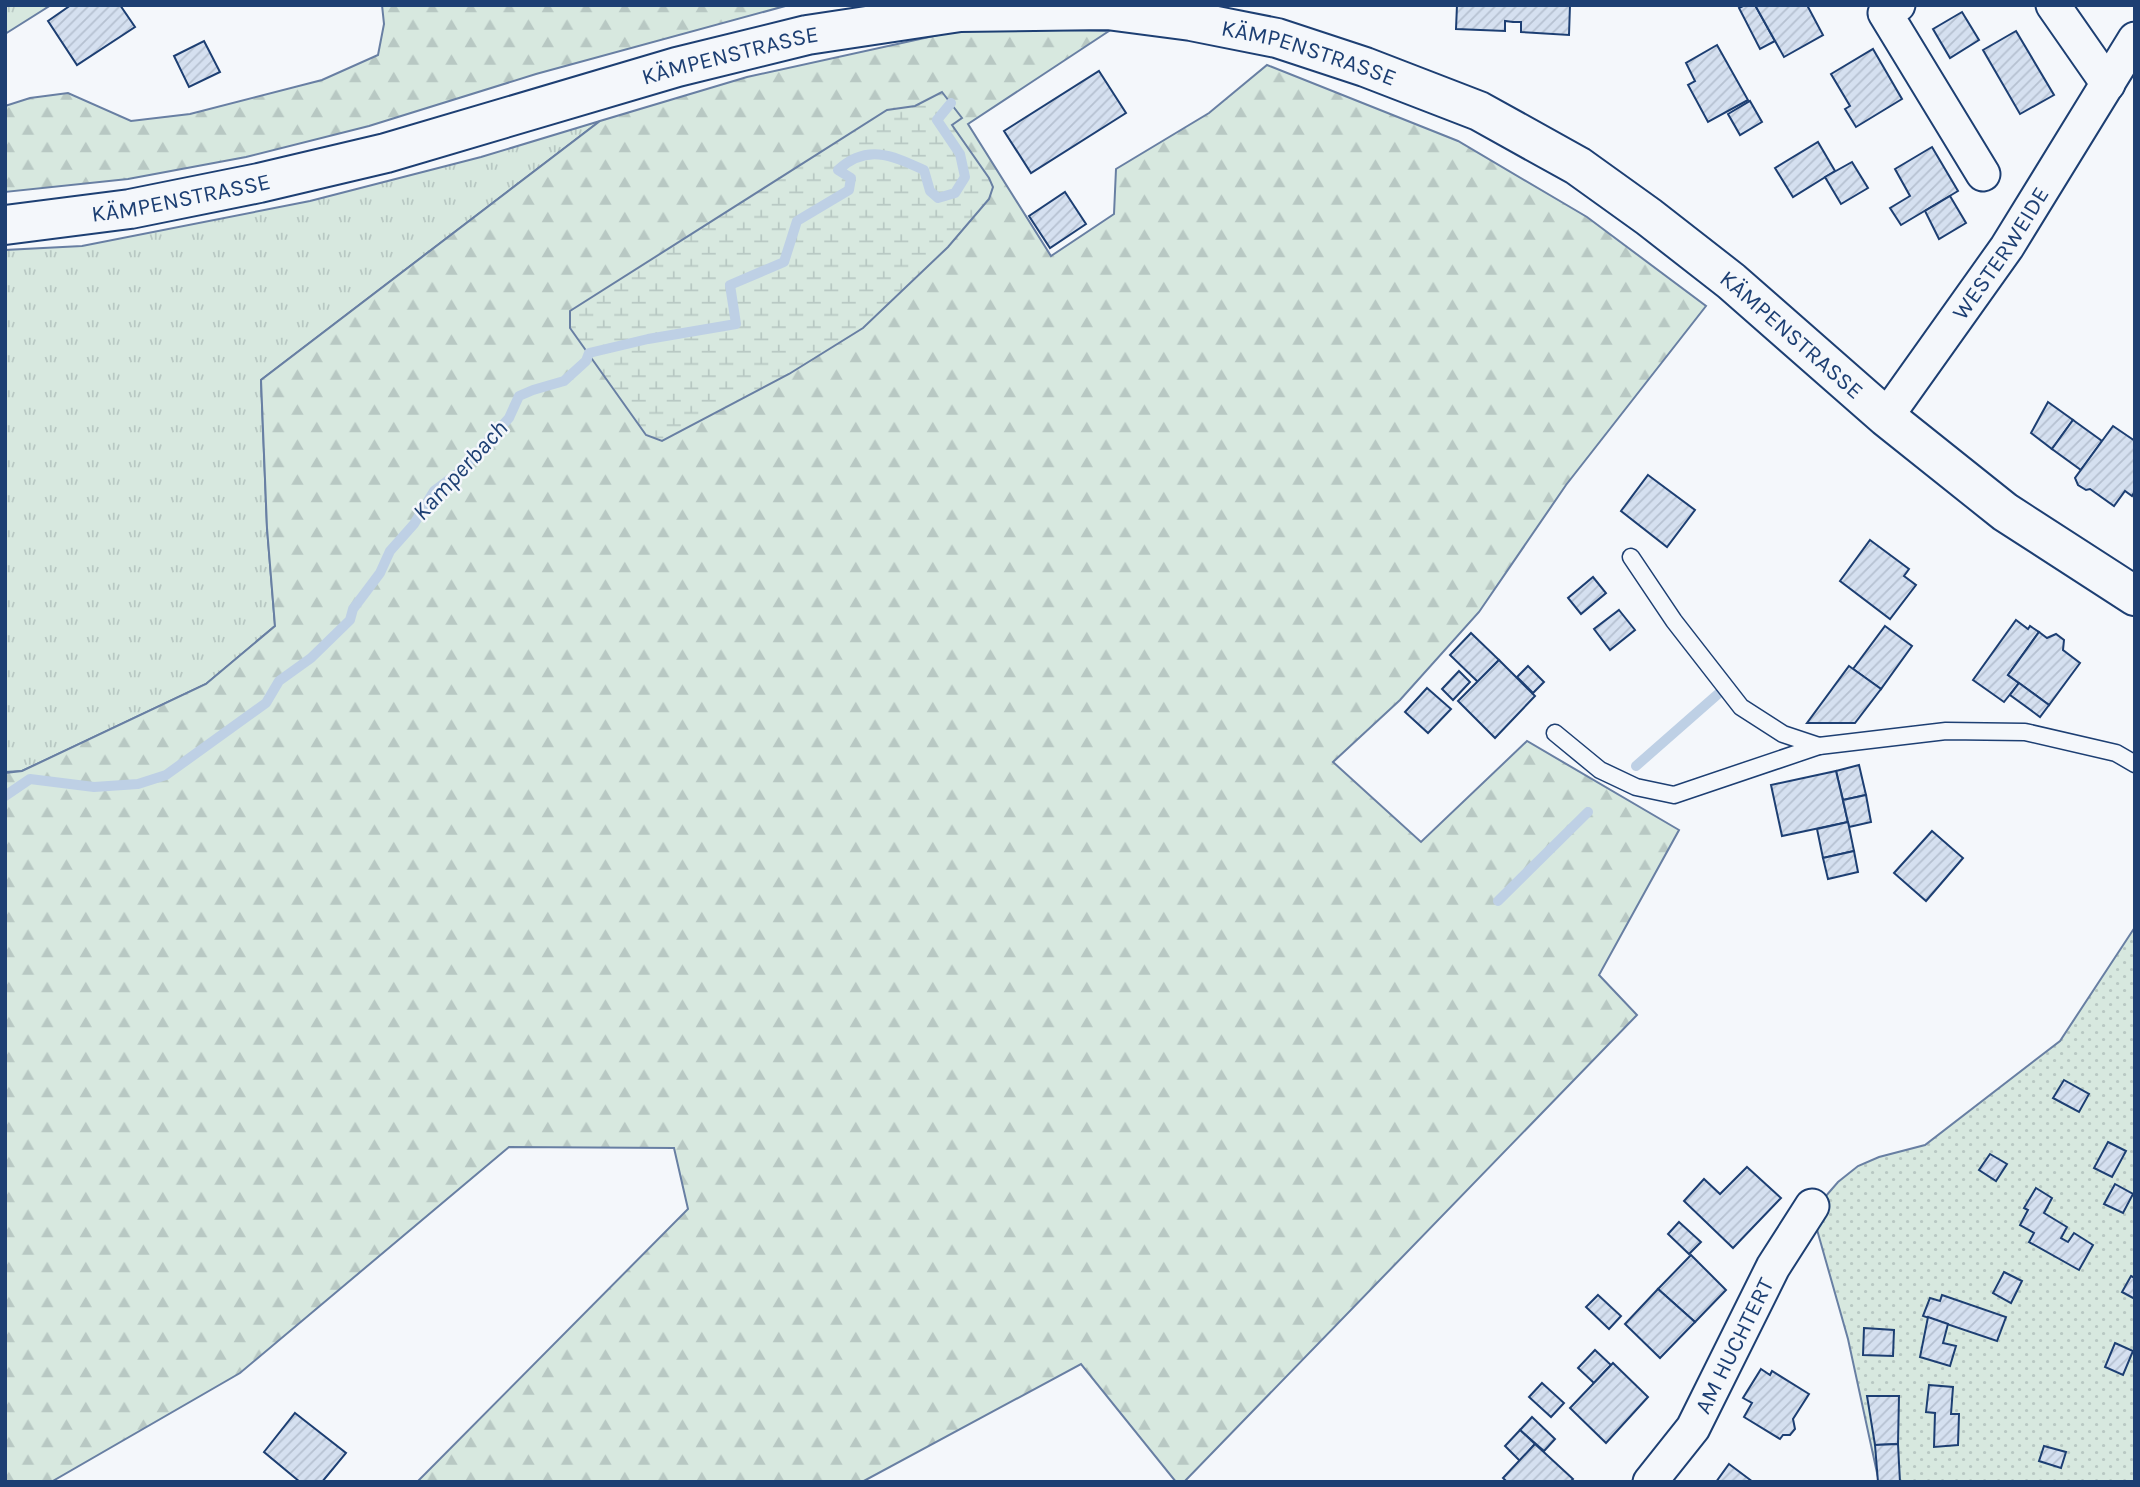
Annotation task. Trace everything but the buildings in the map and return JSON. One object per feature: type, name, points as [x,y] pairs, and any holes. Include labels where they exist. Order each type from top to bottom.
[{"type":"street","points":[[1898,5],[1885,13],[1983,174]]},
{"type":"street","points":[[2053,5],[2108,85]]},
{"type":"street","name":"KÄMPENSTRASSE","points":[[5,225],[131,209],[386,153],[677,68],[807,35],[960,12],[1107,10],[1191,21],[1278,38],[1365,67],[1479,111],[1578,166],[1731,281],[1886,417],[2005,512],[2135,596]]},
{"type":"street","name":"WESTERWEIDE","points":[[1886,417],[2007,247],[2132,50]]},
{"type":"street","name":"AM HUCHTERT","points":[[1650,1482],[1693,1428],[1773,1267],[1812,1206]]},
{"type":"lane","points":[[1631,557],[1674,621],[1741,706],[1783,734],[1819,746]]},
{"type":"lane","points":[[1555,733],[1600,771],[1636,787],[1674,795],[1819,746],[1946,731],[2025,732],[2116,753],[2135,764]]},
{"type":"green space","points":[[5,5],[51,5],[5,34]]},
{"type":"green space","points":[[382,5],[789,5],[536,74],[369,126],[246,157],[128,179],[5,192],[5,106],[30,98],[68,93],[131,121],[190,114],[322,80],[378,55],[384,24]]},
{"type":"green space","points":[[970,28],[1109,31],[968,124],[1051,256],[1114,214],[1116,169],[1209,113],[1267,65],[1458,141],[1587,217],[1706,306],[1566,485],[1479,612],[1400,700],[1333,762],[1421,842],[1527,741],[1679,830],[1599,975],[1637,1015],[1184,1482],[1176,1482],[1081,1364],[862,1482],[417,1482],[688,1209],[674,1148],[509,1147],[240,1373],[51,1482],[5,1482],[5,773],[22,771],[206,684],[275,626],[267,528],[261,380],[600,121],[747,77]]},
{"type":"green space","points":[[942,92],[962,118],[952,125],[993,187],[989,199],[948,247],[863,328],[789,374],[662,441],[646,435],[570,328],[570,311],[887,110],[915,106]]},
{"type":"green space","points":[[600,121],[261,380],[267,528],[275,626],[206,684],[22,771],[5,772],[5,250],[82,246],[310,201],[481,157]]},
{"type":"green space","points":[[2135,927],[2135,1482],[1879,1482],[1848,1339],[1812,1212],[1838,1182],[1858,1166],[1879,1157],[1925,1145],[2060,1041]]},
{"type":"waterway","name":"Kamperbach","points":[[5,796],[30,779],[94,787],[138,784],[166,775],[266,703],[279,681],[311,658],[350,620],[353,609],[380,573],[390,551],[414,524],[434,491],[458,473],[509,418],[519,396],[564,381],[586,361],[589,353],[648,339],[736,324],[730,285],[784,262],[797,221],[849,190],[851,178],[838,170],[859,157],[870,154],[902,160],[924,170],[930,191],[938,198],[955,193],[965,177],[960,154],[937,120],[951,103]]},
{"type":"waterway","points":[[1636,766],[1718,694]]},
{"type":"waterway","points":[[1498,901],[1588,812]]}]
